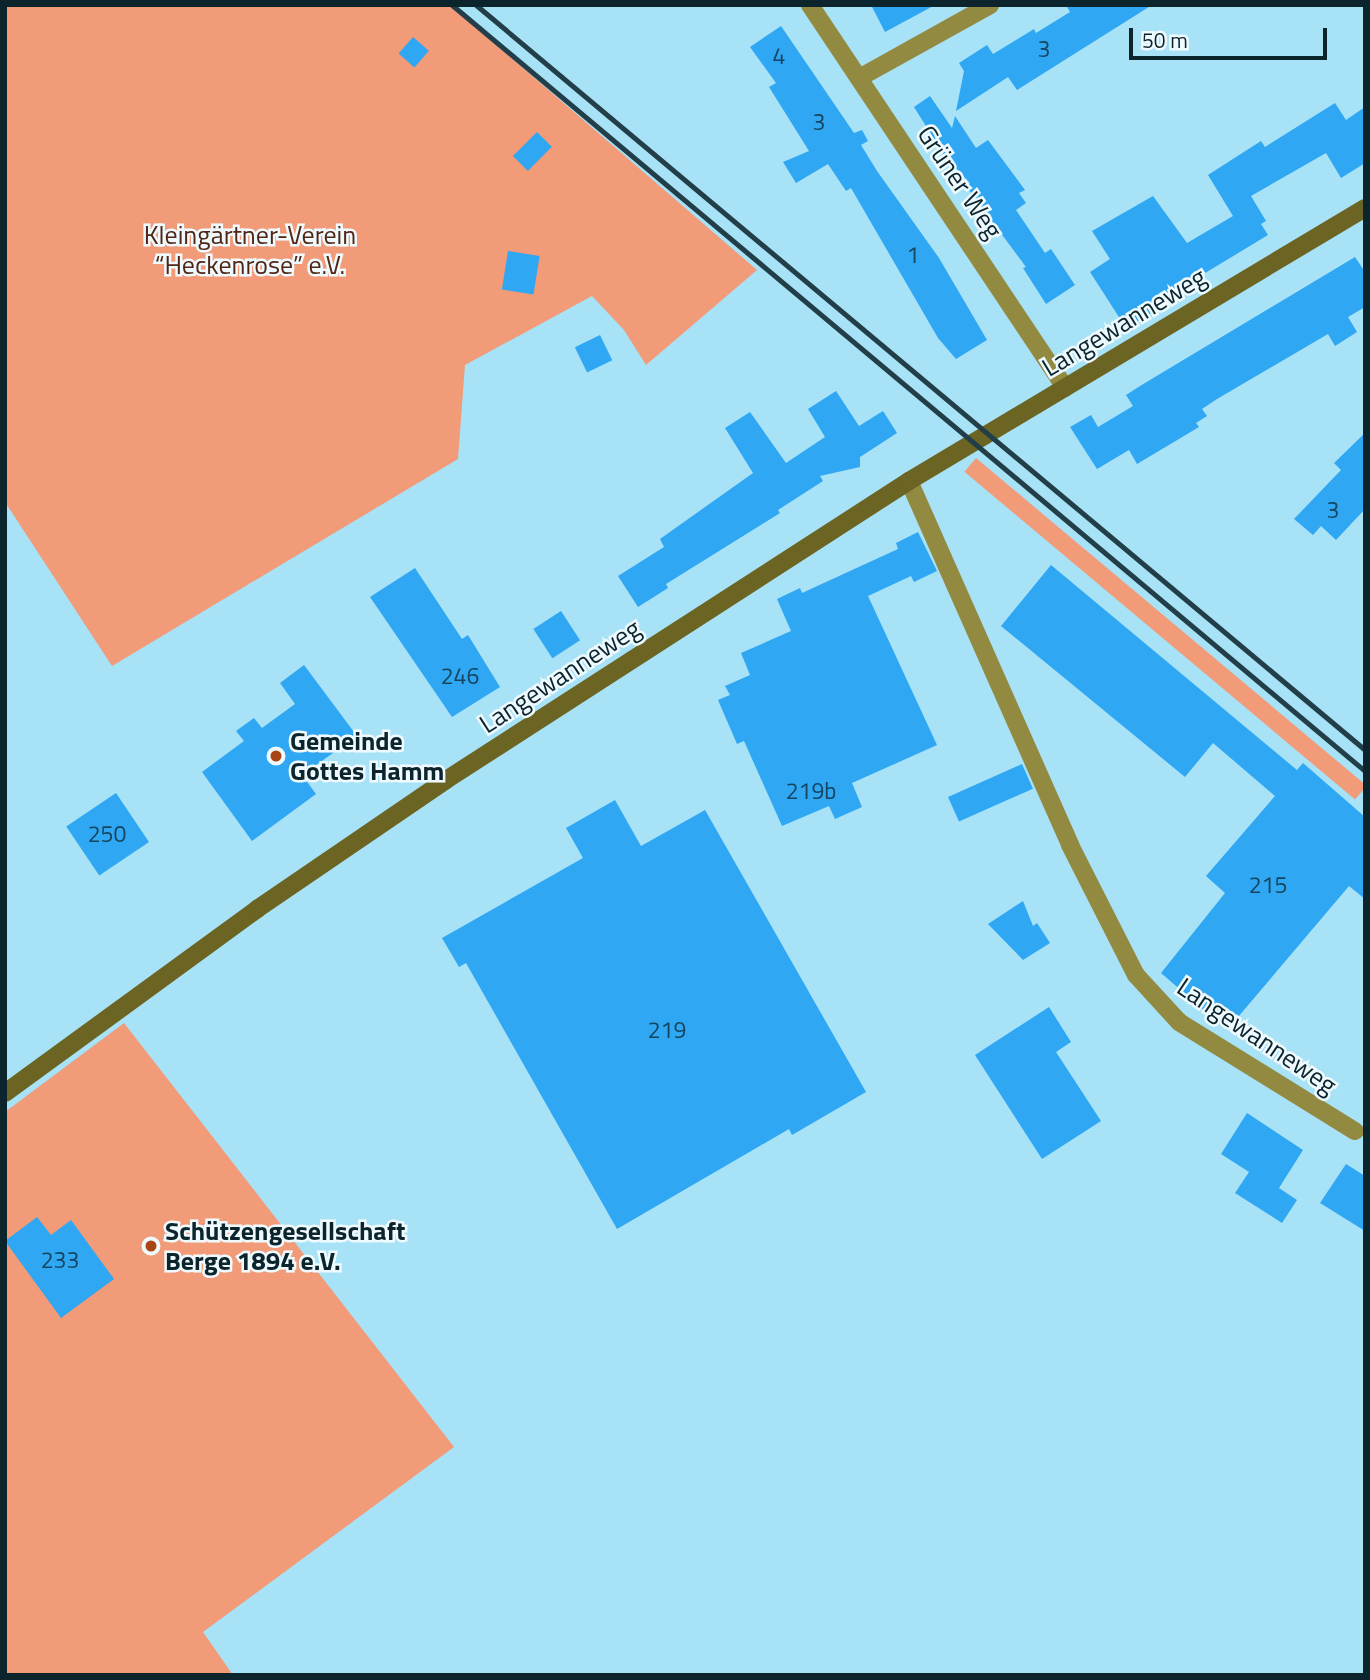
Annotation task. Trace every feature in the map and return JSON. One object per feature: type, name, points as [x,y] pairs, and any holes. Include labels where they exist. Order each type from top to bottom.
[{"type":"street","name":"Grüner Weg","points":[[810,5],[1065,388]]},
{"type":"street","points":[[859,78],[990,5]]},
{"type":"street","name":"Langewanneweg","points":[[5,1093],[359,838],[909,481],[1365,208]]},
{"type":"street","name":"Langewanneweg","points":[[909,481],[1070,845],[1136,975],[1179,1022],[1355,1131]]},
{"type":"green space","name":"Kleingärtner-Verein “Heckenrose” e.V.","points":[[5,5],[450,5],[757,270],[646,365],[624,330],[592,296],[465,365],[458,459],[112,666],[5,502]]},
{"type":"green space","points":[[976,458],[1365,784],[1355,800],[964,472]]},
{"type":"green space","name":"Schützengesellschaft Berge 1894 e.V.","points":[[124,1023],[454,1447],[203,1632],[233,1675],[5,1675],[5,1112]]},
{"type":"building","points":[[871,5],[935,5],[885,32]]},
{"type":"building","points":[[1066,5],[1152,5],[1017,90],[1008,77],[956,111],[964,71],[959,63],[987,45],[993,54],[1034,29],[1036,33],[1070,12]]},
{"type":"building","points":[[781,26],[854,133],[862,130],[868,141],[861,145],[939,258],[987,340],[956,359],[938,338],[851,188],[846,191],[828,164],[796,183],[783,162],[809,151],[769,87],[776,83],[750,47]]},
{"type":"building","points":[[413,37],[429,51],[414,67],[399,54]]},
{"type":"building","points":[[930,96],[952,128],[955,116],[976,148],[988,140],[1025,190],[1019,193],[1026,203],[1016,210],[1045,253],[1051,249],[1075,285],[1046,304],[1023,268],[1026,267],[966,186],[970,183],[946,158],[914,107]]},
{"type":"building","points":[[1335,103],[1346,120],[1365,107],[1365,163],[1341,178],[1326,153],[1251,196],[1266,221],[1261,224],[1268,235],[1149,307],[1153,312],[1126,328],[1090,272],[1110,259],[1092,231],[1153,196],[1187,243],[1233,216],[1208,175],[1261,141],[1265,147]]},
{"type":"building","points":[[537,132],[552,147],[528,171],[513,156]]},
{"type":"building","points":[[508,251],[540,256],[534,295],[502,290]]},
{"type":"building","points":[[1355,257],[1365,272],[1365,307],[1348,317],[1357,332],[1335,346],[1328,334],[1217,399],[1202,409],[1207,416],[1196,423],[1199,427],[1137,464],[1129,450],[1097,469],[1070,427],[1091,415],[1098,427],[1133,406],[1126,395]]},
{"type":"building","points":[[600,335],[612,360],[587,372],[575,347]]},
{"type":"building","points":[[836,391],[859,426],[883,411],[897,433],[860,457],[860,467],[820,476],[823,481],[778,510],[780,513],[666,584],[668,588],[638,607],[618,576],[664,547],[660,539],[753,473],[725,428],[750,412],[786,463],[825,437],[808,409]]},
{"type":"building","points":[[1365,433],[1365,509],[1336,540],[1321,526],[1313,535],[1294,519],[1341,470],[1334,463]]},
{"type":"building","points":[[918,532],[937,571],[914,582],[911,576],[868,596],[937,745],[852,783],[862,807],[835,819],[829,806],[782,826],[744,741],[737,744],[718,700],[730,695],[725,686],[750,675],[741,653],[791,631],[777,599],[800,588],[802,593],[898,549],[896,543]]},
{"type":"building","points":[[1051,565],[1297,770],[1303,763],[1365,817],[1365,899],[1349,886],[1227,1030],[1161,973],[1225,893],[1206,876],[1275,796],[1213,743],[1185,777],[1001,626]]},
{"type":"building","points":[[415,568],[462,639],[468,635],[500,687],[452,717],[370,597]]},
{"type":"building","points":[[561,611],[580,640],[552,658],[533,629]]},
{"type":"building","name":"Gemeinde Gottes Hamm","points":[[304,665],[357,736],[302,775],[316,794],[252,841],[202,772],[244,741],[236,731],[254,718],[262,728],[295,704],[280,683]]},
{"type":"building","points":[[1022,764],[1033,789],[959,822],[948,797]]},
{"type":"building","points":[[116,793],[149,842],[99,875],[66,827]]},
{"type":"building","points":[[615,800],[641,846],[705,810],[866,1092],[792,1135],[789,1129],[617,1229],[466,963],[459,967],[442,938],[583,858],[566,828]]},
{"type":"building","points":[[1023,901],[1033,926],[1037,923],[1050,943],[1023,960],[988,924]]},
{"type":"building","points":[[1049,1007],[1071,1042],[1056,1052],[1101,1121],[1042,1159],[975,1055]]},
{"type":"building","points":[[1247,1113],[1303,1150],[1279,1188],[1297,1200],[1282,1223],[1235,1193],[1249,1172],[1221,1154]]},
{"type":"building","points":[[1346,1164],[1365,1176],[1365,1231],[1320,1203]]},
{"type":"building","points":[[37,1217],[51,1235],[71,1220],[114,1279],[61,1318],[5,1241]]},
{"type":"railway","points":[[452,5],[1365,771]]},
{"type":"railway","points":[[476,5],[1365,750]]},
{"type":"place","name":"Gemeinde Gottes Hamm","points":[[276,756]]},
{"type":"place","name":"Schützengesellschaft Berge 1894 e.V.","points":[[151,1246]]}]
